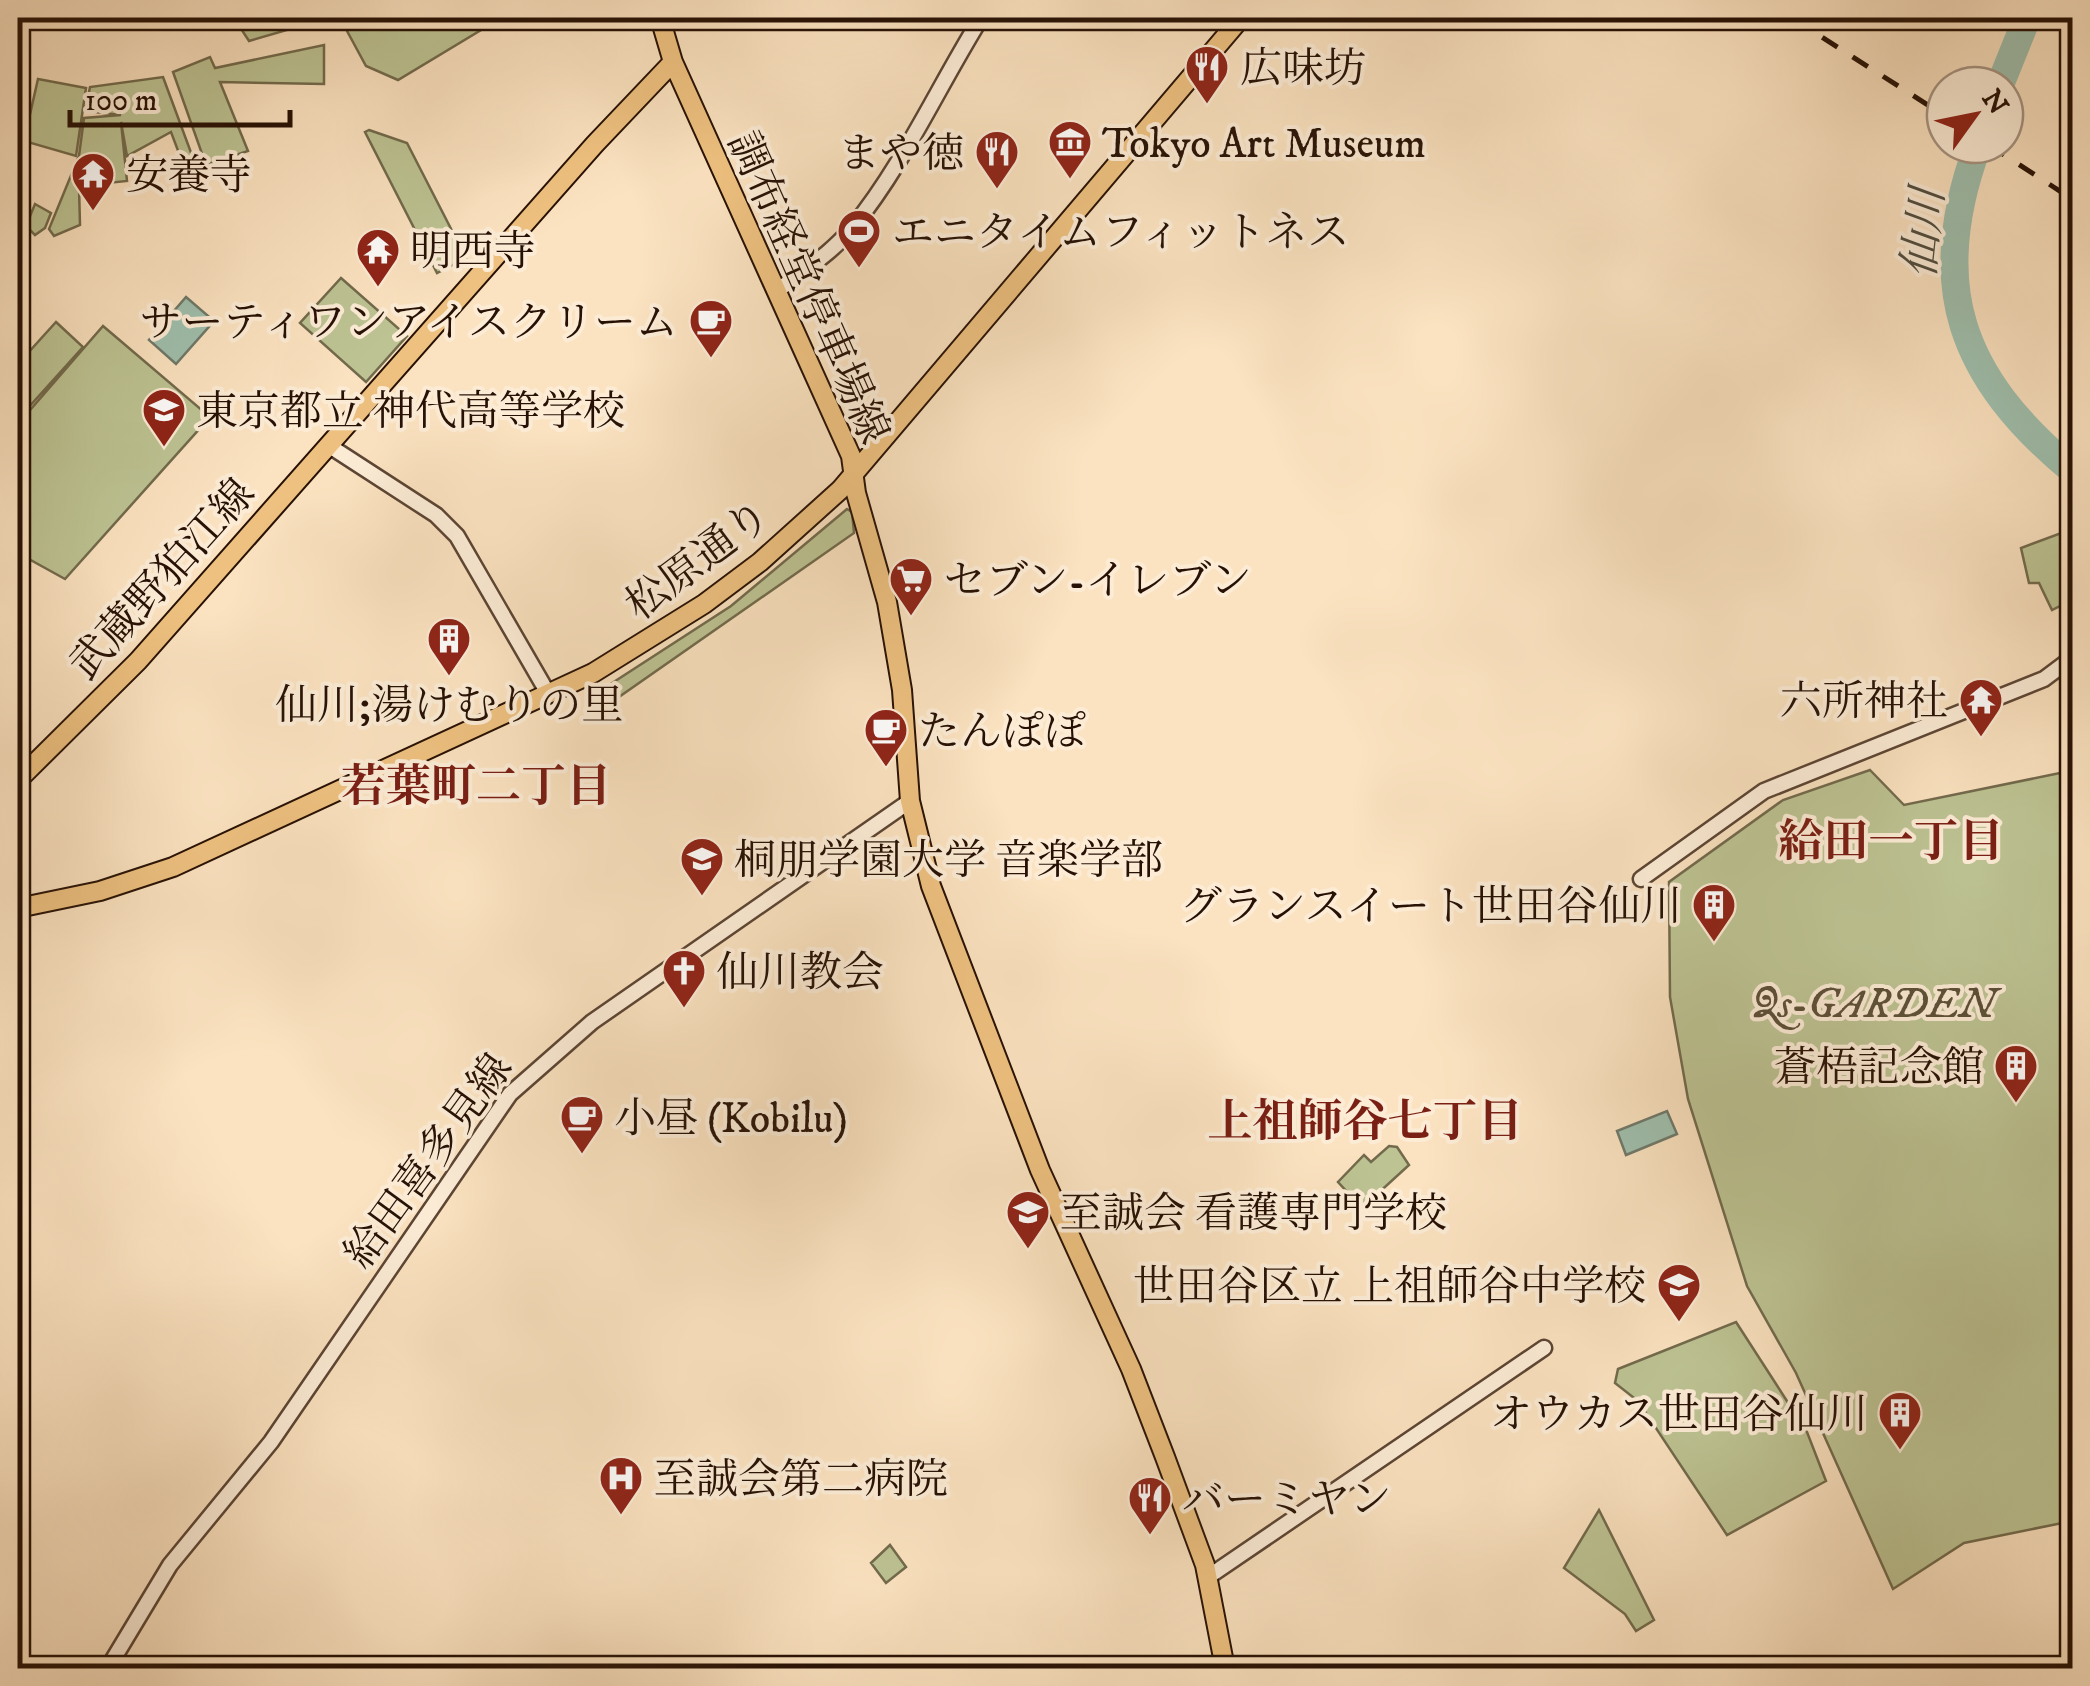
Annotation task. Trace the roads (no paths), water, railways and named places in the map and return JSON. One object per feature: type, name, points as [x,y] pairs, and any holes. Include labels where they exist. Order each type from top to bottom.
[{"type":"main road","name":"調布経堂停車場線","points":[[660,18],[673,62],[851,456],[897,656],[910,801],[953,952],[976,998],[1052,1199],[1131,1369],[1208,1577],[1225,1668]]},
{"type":"main road","name":"松原通り","points":[[18,908],[78,896],[173,867],[549,695],[607,665],[704,604],[817,512],[953,361],[1240,18]]},
{"type":"main road","name":"武蔵野狛江線","points":[[18,780],[138,660],[673,62]]},
{"type":"street","points":[[776,292],[820,260],[851,230],[925,115],[980,18]]},
{"type":"street","points":[[328,446],[436,515],[456,536],[549,695]]},
{"type":"street","points":[[1641,879],[1764,791],[2044,679],[2072,658]]},
{"type":"street","name":"給田喜多見線","points":[[108,1668],[170,1565],[271,1442],[510,1094],[592,1022],[910,801]]},
{"type":"street","points":[[1208,1577],[1544,1348]]},
{"type":"waterway","name":"仙川","points":[[2008,65],[2027,18]]},
{"type":"waterway","name":"仙川","points":[[1972,165],[1955,242],[1955,285],[1964,325],[1979,363],[2003,400],[2072,470]]},
{"type":"railway","points":[[1792,18],[1925,103]]},
{"type":"railway","points":[[2020,165],[2072,199]]},
{"type":"place","name":"広味坊","points":[[1207,105]]},
{"type":"place","name":"Tokyo Art Museum","points":[[1070,180]]},
{"type":"place","name":"まや徳","points":[[997,190]]},
{"type":"place","name":"安養寺","points":[[93,212]]},
{"type":"place","name":"エニタイムフィットネス","points":[[859,269]]},
{"type":"place","name":"明西寺","points":[[378,288]]},
{"type":"place","name":"サーティワンアイスクリーム","points":[[711,359]]},
{"type":"place","name":"東京都立 神代高等学校","points":[[164,448]]},
{"type":"place","name":"セブン-イレブン","points":[[911,617]]},
{"type":"place","name":"仙川;湯けむりの里","points":[[449,677]]},
{"type":"place","name":"六所神社","points":[[1981,738]]},
{"type":"place","name":"たんぽぽ","points":[[886,768]]},
{"type":"place","name":"桐朋学園大学 音楽学部","points":[[702,897]]},
{"type":"place","name":"グランスイート世田谷仙川","points":[[1714,943]]},
{"type":"place","name":"仙川教会","points":[[684,1009]]},
{"type":"place","name":"蒼梧記念館","points":[[2016,1104]]},
{"type":"place","name":"小昼 (Kobilu)","points":[[582,1155]]},
{"type":"place","name":"至誠会 看護専門学校","points":[[1028,1250]]},
{"type":"place","name":"世田谷区立 上祖師谷中学校","points":[[1679,1323]]},
{"type":"place","name":"オウカス世田谷仙川","points":[[1900,1451]]},
{"type":"place","name":"至誠会第二病院","points":[[621,1516]]},
{"type":"place","name":"バーミヤン","points":[[1150,1536]]},
{"type":"district","name":"若葉町二丁目","points":[[476,785]]},
{"type":"district","name":"給田一丁目","points":[[1891,840]]},
{"type":"district","name":"上祖師谷七丁目","points":[[1365,1120]]},
{"type":"park label","name":"Qs-GARDEN","points":[[1873,1002]]}]
